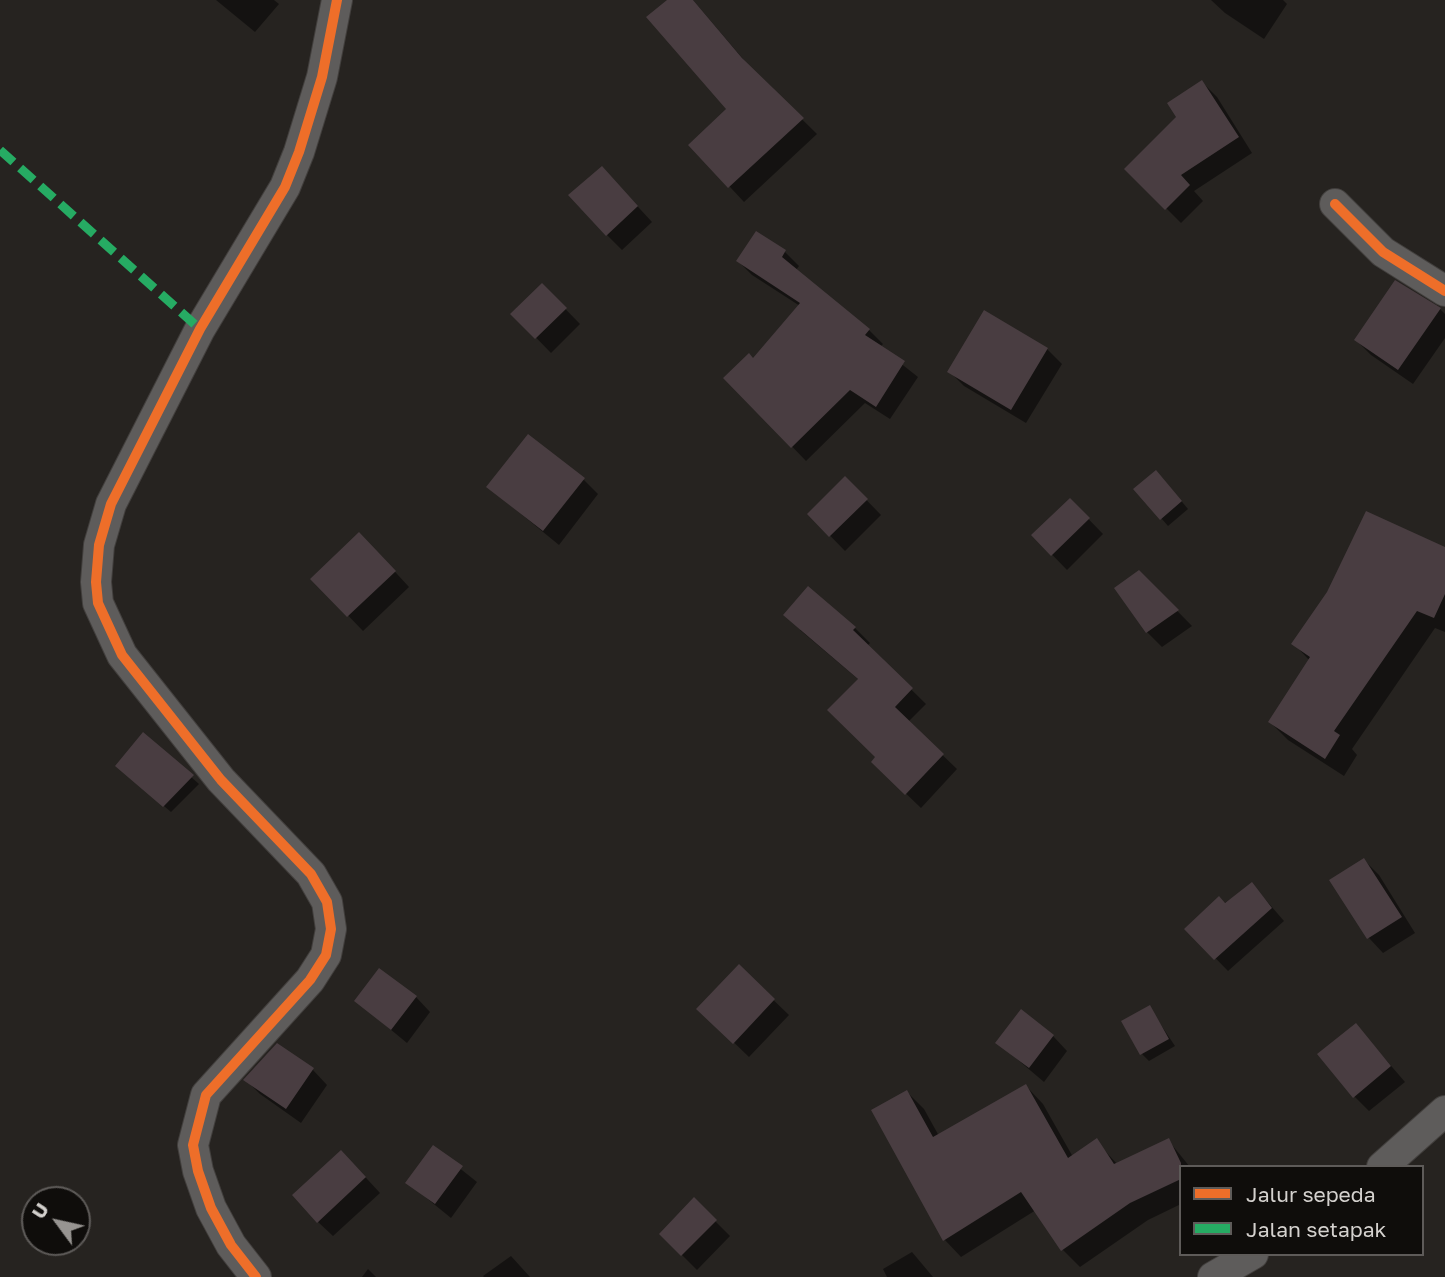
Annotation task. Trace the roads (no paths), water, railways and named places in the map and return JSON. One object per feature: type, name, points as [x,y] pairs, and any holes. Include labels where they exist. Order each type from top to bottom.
[{"type":"street","points":[[256,1277],[231,1245],[211,1208],[198,1171],[193,1145],[206,1095],[310,979],[326,956],[331,929],[327,902],[311,874],[221,780],[122,655],[98,603],[96,582],[99,545],[111,504],[200,329],[285,187],[299,152],[322,77],[337,0]]},
{"type":"street","points":[[1335,204],[1383,252],[1445,291]]},
{"type":"street","points":[[1384,1165],[1445,1111]]},
{"type":"street","points":[[1213,1277],[1250,1256]]}]
